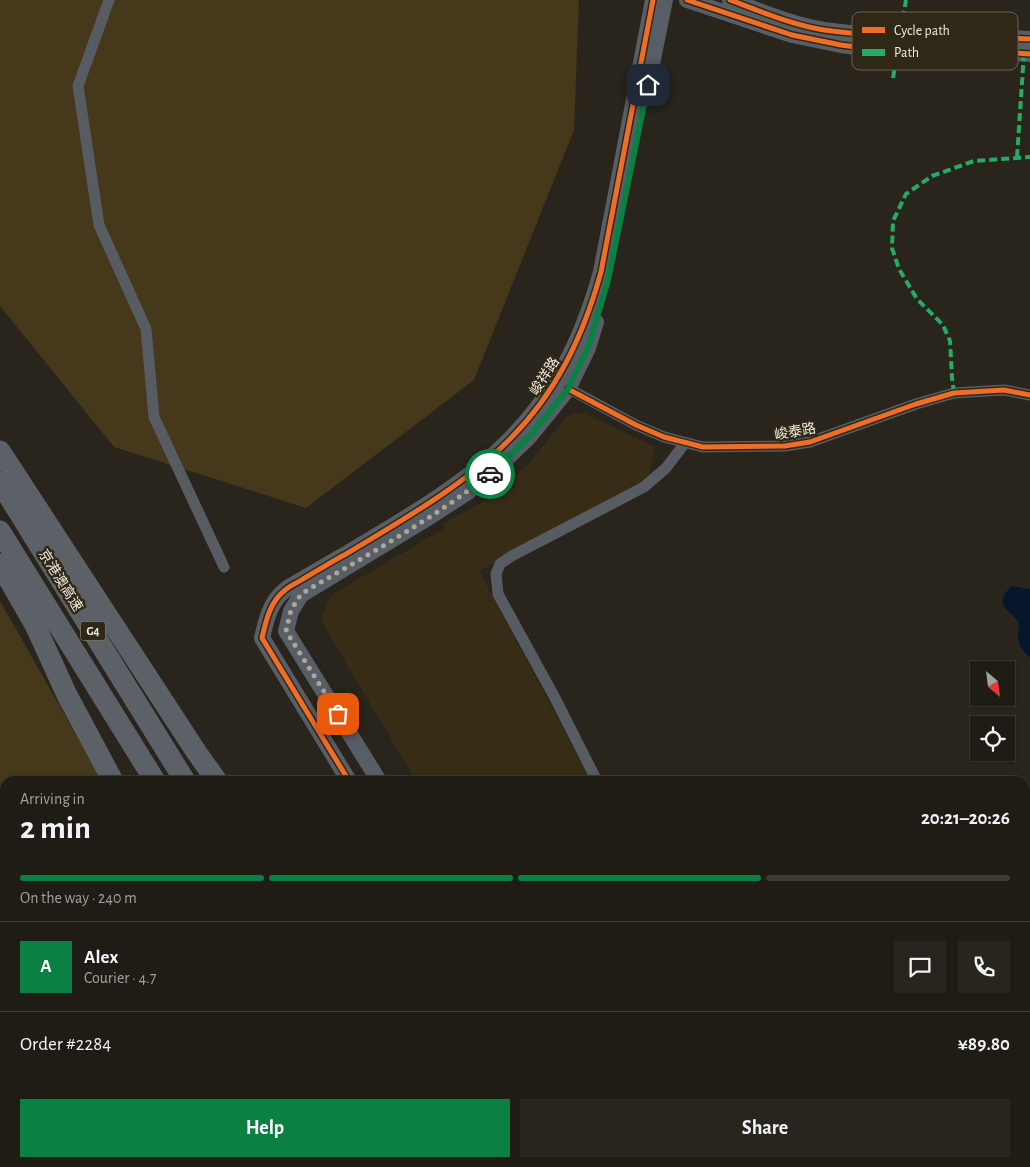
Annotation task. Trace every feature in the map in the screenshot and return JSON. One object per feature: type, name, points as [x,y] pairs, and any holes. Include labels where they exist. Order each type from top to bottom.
[{"type":"highway","points":[[0,450],[214,776]]},
{"type":"highway","name":"京港澳高速","points":[[0,482],[182,776]]},
{"type":"highway","name":"京港澳高速","points":[[0,531],[152,776]]},
{"type":"highway","points":[[0,564],[34,625],[67,695],[110,776]]},
{"type":"street","points":[[109,0],[78,86],[99,224],[146,329],[154,417],[224,566]]},
{"type":"street","name":"峻祥路","points":[[346,776],[262,638],[268,612],[283,591],[414,511],[475,469],[507,442],[562,385],[590,310],[601,272],[653,0]]},
{"type":"street","name":"峻祥路","points":[[375,776],[286,631],[291,610],[301,594],[423,521],[468,492],[496,469],[530,436],[588,348],[608,280],[665,0]]},
{"type":"street","points":[[687,0],[792,35],[852,47]]},
{"type":"street","points":[[730,0],[823,30],[852,32]]},
{"type":"street","name":"峻泰路","points":[[562,385],[636,426],[664,437],[702,447],[785,446],[810,442],[916,404],[954,393],[1004,390],[1030,395]]},
{"type":"street","points":[[594,776],[555,698],[498,594],[496,574],[500,564],[510,557],[644,487],[666,468],[685,443]]},
{"type":"shaded area","points":[[0,0],[579,0],[574,130],[474,380],[306,508],[114,447],[0,306]]},
{"type":"shaded area","points":[[584,413],[655,447],[648,479],[479,571],[588,776],[413,776],[321,621],[330,596],[445,528],[443,524],[486,500],[531,461],[564,420],[572,414]]},
{"type":"shaded area","points":[[0,601],[98,776],[0,776]]},
{"type":"water","points":[[1012,586],[1030,589],[1030,657],[1019,643],[1019,625],[1017,620],[1003,605],[1005,593]]},
{"type":"marked path","points":[[904,12],[906,0]]},
{"type":"marked path","points":[[1017,157],[1024,53]]},
{"type":"marked path","points":[[893,78],[894,70]]},
{"type":"marked path","points":[[954,393],[950,341],[943,325],[917,299],[899,269],[892,248],[893,221],[906,194],[932,176],[974,161],[1030,157]]},
{"type":"cycle path","points":[[346,776],[262,638],[269,612],[279,595],[288,588],[409,516],[471,474],[524,424],[554,384],[586,319],[601,272],[653,0]]},
{"type":"cycle path","points":[[687,0],[792,35],[852,46]]},
{"type":"cycle path","points":[[730,0],[812,28],[852,33]]},
{"type":"cycle path","points":[[1018,39],[1030,39]]},
{"type":"cycle path","points":[[1018,53],[1030,54]]},
{"type":"cycle path","points":[[568,389],[636,425],[664,437],[703,447],[785,446],[810,442],[916,404],[954,393],[1004,390],[1030,395]]},
{"type":"way so far","points":[[338,714],[286,631],[291,610],[301,594],[423,521],[468,492],[490,474]]},
{"type":"route","points":[[490,474],[530,436],[568,389],[588,348],[608,280],[648,85]]}]
